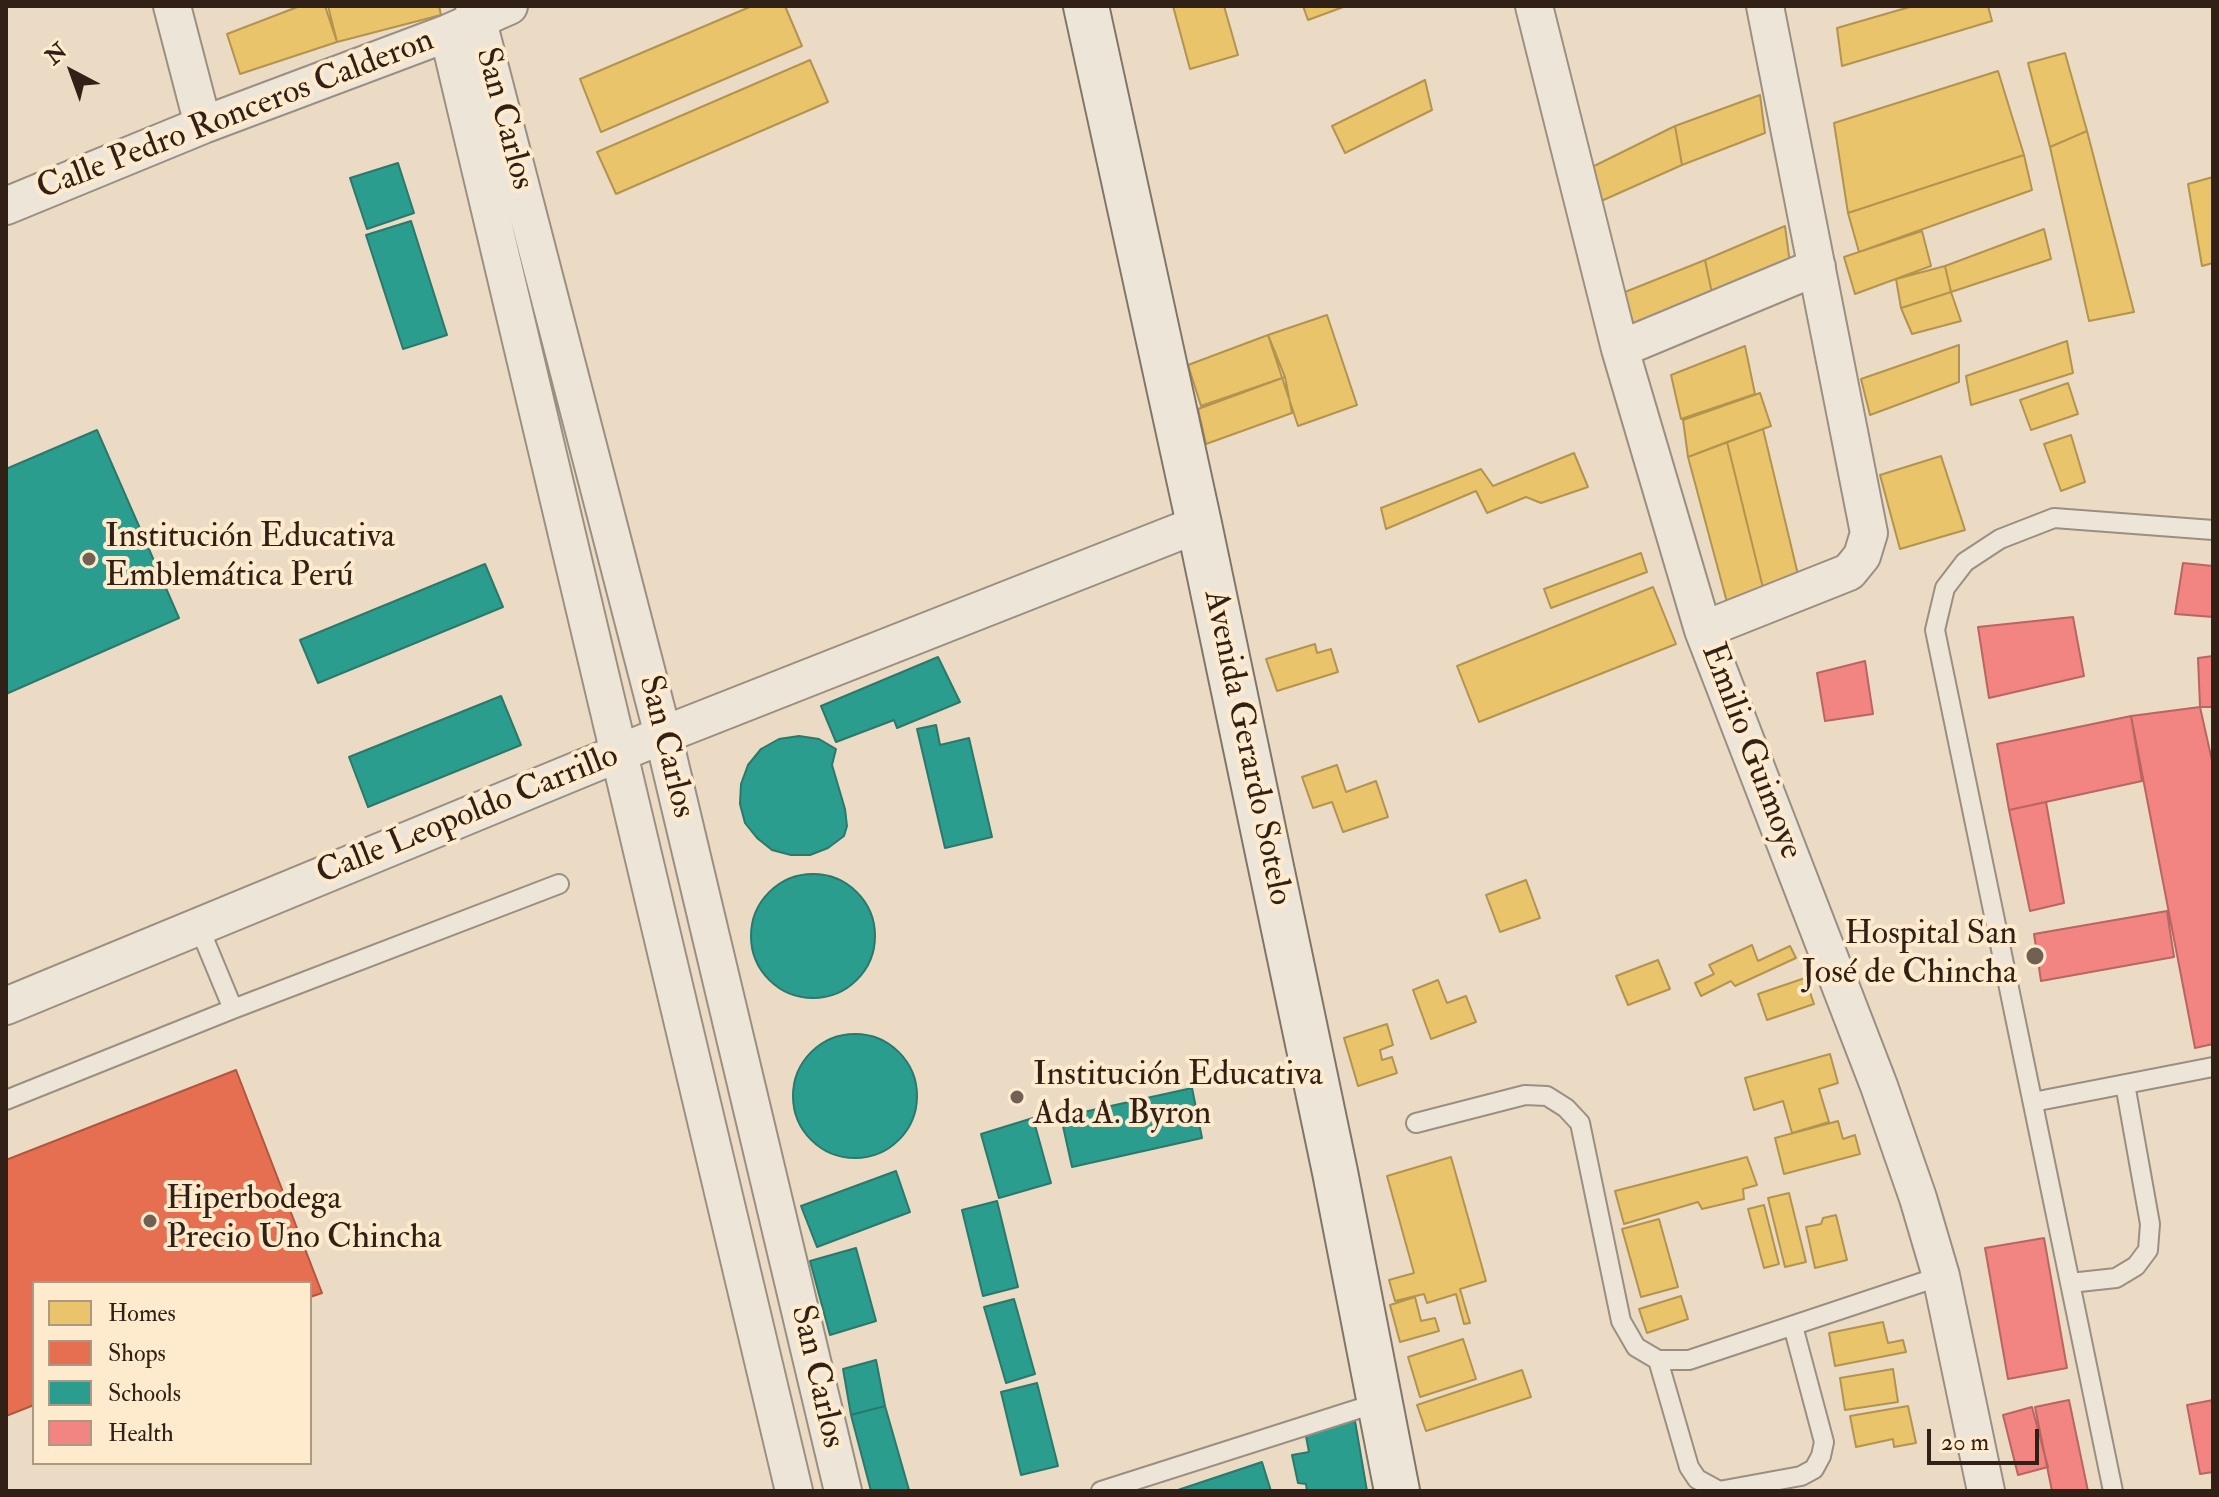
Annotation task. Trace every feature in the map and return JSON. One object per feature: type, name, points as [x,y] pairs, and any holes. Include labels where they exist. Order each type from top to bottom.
[{"type":"street","points":[[172,6],[203,125]]},
{"type":"street","name":"Avenida Gerardo Sotelo","points":[[1086,6],[1335,1172],[1397,1491]]},
{"type":"street","name":"Emilio Guimoye","points":[[1534,6],[1620,349],[1703,630],[1879,1086],[1918,1198],[1941,1276],[1986,1491]]},
{"type":"street","points":[[1703,630],[1849,572],[1862,556],[1869,533],[1765,6]]},
{"type":"street","name":"Calle Pedro Ronceros Calderon","points":[[6,206],[477,16]]},
{"type":"street","name":"San Carlos","points":[[477,16],[663,735],[843,1491]]},
{"type":"street","name":"San Carlos","points":[[477,16],[619,754],[794,1491]]},
{"type":"street","points":[[1620,349],[1817,267]]},
{"type":"street","name":"Calle Leopoldo Carrillo","points":[[6,1006],[663,735],[1199,524]]},
{"type":"lane","points":[[2113,1491],[1935,630],[1945,588],[1965,562],[2000,539],[2054,518],[2213,530]]},
{"type":"lane","points":[[6,1100],[559,884]]},
{"type":"lane","points":[[199,927],[233,1009]]},
{"type":"lane","points":[[2033,1102],[2213,1067]]},
{"type":"lane","points":[[2070,1283],[2116,1278],[2136,1266],[2148,1250],[2150,1224],[2125,1084]]},
{"type":"lane","points":[[1416,1123],[1525,1095],[1547,1096],[1566,1108],[1580,1123],[1621,1321],[1636,1347],[1658,1360],[1689,1360],[1941,1276]]},
{"type":"lane","points":[[1658,1360],[1689,1467],[1697,1479],[1719,1491],[1801,1476],[1814,1469],[1824,1442],[1793,1326]]},
{"type":"lane","points":[[1101,1491],[1380,1402]]},
{"type":"building: Homes","points":[[300,6],[325,6],[337,42],[240,74],[227,34]]},
{"type":"building: Homes","points":[[328,6],[439,6],[441,15],[337,42]]},
{"type":"building: Homes","points":[[752,6],[785,6],[802,46],[601,132],[580,79]]},
{"type":"building: Homes","points":[[1173,6],[1224,6],[1238,55],[1190,69]]},
{"type":"building: Homes","points":[[1303,6],[1346,6],[1308,20]]},
{"type":"building: Homes","points":[[1913,6],[1988,6],[1992,21],[1842,66],[1837,28]]},
{"type":"building: Homes","points":[[2065,53],[2087,131],[2050,147],[2028,63]]},
{"type":"building: Homes","points":[[810,60],[828,102],[616,194],[597,152]]},
{"type":"building: Homes","points":[[1998,71],[2024,155],[1848,213],[1834,123]]},
{"type":"building: Homes","points":[[1425,80],[1432,110],[1345,153],[1332,126]]},
{"type":"building: Homes","points":[[1760,95],[1765,133],[1682,165],[1675,126]]},
{"type":"building: Homes","points":[[1675,126],[1682,165],[1599,202],[1586,170]]},
{"type":"building: Homes","points":[[2087,131],[2134,312],[2089,321],[2050,147]]},
{"type":"building: Homes","points":[[2024,155],[2032,190],[1859,252],[1848,213]]},
{"type":"building: Homes","points":[[2213,177],[2213,263],[2202,266],[2188,184]]},
{"type":"building: Homes","points":[[1785,226],[1791,271],[1713,298],[1705,260]]},
{"type":"building: Homes","points":[[2044,229],[2051,259],[1951,292],[1945,266]]},
{"type":"building: Homes","points":[[1922,231],[1931,266],[1855,294],[1844,257]]},
{"type":"building: Homes","points":[[1705,260],[1713,298],[1634,332],[1620,294]]},
{"type":"building: Homes","points":[[1945,266],[1951,292],[1901,308],[1896,279]]},
{"type":"building: Homes","points":[[1951,292],[1961,321],[1912,334],[1901,308]]},
{"type":"building: Homes","points":[[1327,315],[1357,405],[1298,426],[1268,335]]},
{"type":"building: Homes","points":[[1268,335],[1285,377],[1201,406],[1188,365]]},
{"type":"building: Homes","points":[[2067,341],[2073,373],[1971,405],[1966,376]]},
{"type":"building: Homes","points":[[1959,345],[1959,382],[1870,415],[1861,379]]},
{"type":"building: Homes","points":[[1745,346],[1755,394],[1681,419],[1671,375]]},
{"type":"building: Homes","points":[[1285,377],[1292,413],[1206,444],[1198,409]]},
{"type":"building: Homes","points":[[2068,383],[2078,414],[2031,430],[2020,400]]},
{"type":"building: Homes","points":[[1760,393],[1771,426],[1688,457],[1683,420]]},
{"type":"building: Homes","points":[[1763,429],[1800,583],[1766,600],[1727,442]]},
{"type":"building: Homes","points":[[2071,435],[2085,482],[2061,491],[2044,444]]},
{"type":"building: Homes","points":[[1727,442],[1766,600],[1728,606],[1688,457]]},
{"type":"building: Homes","points":[[1574,453],[1588,487],[1541,503],[1526,497],[1487,513],[1476,491],[1386,529],[1381,508],[1481,469],[1493,486]]},
{"type":"building: Homes","points":[[1941,456],[1965,530],[1900,549],[1880,475]]},
{"type":"building: Homes","points":[[1641,553],[1647,572],[1551,608],[1544,589]]},
{"type":"building: Homes","points":[[1653,587],[1676,644],[1479,722],[1457,666]]},
{"type":"building: Homes","points":[[1315,644],[1317,653],[1331,649],[1338,672],[1277,691],[1266,659]]},
{"type":"building: Homes","points":[[1337,765],[1346,792],[1376,781],[1388,817],[1343,832],[1332,802],[1313,808],[1302,777]]},
{"type":"building: Homes","points":[[1526,880],[1540,918],[1500,932],[1486,895]]},
{"type":"building: Homes","points":[[1752,945],[1758,961],[1790,946],[1796,958],[1735,986],[1731,981],[1701,996],[1695,983],[1714,974],[1709,965]]},
{"type":"building: Homes","points":[[1658,960],[1670,989],[1628,1005],[1616,976]]},
{"type":"building: Homes","points":[[1805,978],[1814,1004],[1767,1020],[1758,994]]},
{"type":"building: Homes","points":[[1438,980],[1447,1003],[1466,996],[1476,1022],[1431,1039],[1413,990]]},
{"type":"building: Homes","points":[[1387,1024],[1393,1045],[1380,1050],[1382,1060],[1392,1057],[1397,1073],[1358,1086],[1344,1038]]},
{"type":"building: Homes","points":[[1830,1054],[1838,1083],[1819,1089],[1829,1122],[1792,1133],[1783,1101],[1754,1110],[1745,1078]]},
{"type":"building: Homes","points":[[1838,1121],[1843,1139],[1855,1135],[1860,1154],[1784,1174],[1775,1138]]},
{"type":"building: Homes","points":[[1451,1157],[1486,1281],[1460,1289],[1470,1323],[1464,1324],[1456,1294],[1427,1303],[1424,1294],[1395,1301],[1389,1280],[1414,1273],[1387,1176]]},
{"type":"building: Homes","points":[[1747,1157],[1757,1185],[1743,1189],[1744,1199],[1702,1209],[1698,1202],[1624,1224],[1615,1191]]},
{"type":"building: Homes","points":[[1789,1193],[1806,1262],[1785,1267],[1768,1198]]},
{"type":"building: Homes","points":[[1764,1205],[1779,1264],[1764,1268],[1748,1209]]},
{"type":"building: Homes","points":[[1836,1215],[1847,1260],[1815,1268],[1806,1227],[1821,1224],[1823,1218]]},
{"type":"building: Homes","points":[[1659,1219],[1678,1287],[1641,1297],[1622,1229]]},
{"type":"building: Homes","points":[[1681,1296],[1688,1319],[1647,1333],[1639,1309]]},
{"type":"building: Homes","points":[[1415,1297],[1421,1321],[1435,1318],[1439,1331],[1400,1342],[1390,1305]]},
{"type":"building: Homes","points":[[1883,1322],[1888,1343],[1903,1340],[1906,1352],[1835,1366],[1829,1333]]},
{"type":"building: Homes","points":[[1463,1339],[1476,1379],[1420,1397],[1408,1357]]},
{"type":"building: Homes","points":[[1893,1369],[1898,1402],[1845,1410],[1840,1378]]},
{"type":"building: Homes","points":[[1522,1370],[1531,1397],[1426,1431],[1417,1405]]},
{"type":"building: Homes","points":[[1908,1406],[1916,1443],[1894,1447],[1893,1439],[1856,1447],[1850,1416]]},
{"type":"building: Shops","name":"Hiperbodega Precio Uno Chincha","points":[[236,1070],[322,1293],[312,1296],[312,1281],[32,1281],[32,1406],[6,1416],[6,1160]]},
{"type":"building: Schools","points":[[398,163],[414,213],[367,229],[350,178]]},
{"type":"building: Schools","points":[[411,221],[447,335],[403,349],[366,235]]},
{"type":"building: Schools","points":[[97,430],[179,618],[6,694],[6,469]]},
{"type":"building: Schools","points":[[485,564],[503,607],[318,683],[300,640]]},
{"type":"building: Schools","points":[[938,657],[960,702],[897,728],[894,720],[836,742],[821,706]]},
{"type":"building: Schools","points":[[501,696],[521,745],[368,807],[349,757]]},
{"type":"building: Schools","points":[[936,725],[940,745],[969,738],[992,837],[945,848],[917,729]]},
{"type":"building: Schools","points":[[799,736],[819,739],[836,749],[832,765],[847,826],[844,836],[828,848],[810,855],[791,855],[772,850],[745,823],[740,804],[741,784],[748,765],[761,749],[779,739]]},
{"type":"building: Schools","points":[[813,874],[837,879],[857,892],[870,912],[875,936],[870,960],[857,980],[837,993],[813,998],[789,993],[769,980],[756,960],[751,936],[756,912],[769,892],[789,879]]},
{"type":"building: Schools","points":[[855,1034],[879,1039],[899,1052],[912,1072],[917,1096],[912,1120],[899,1140],[879,1153],[855,1158],[831,1153],[811,1140],[798,1120],[793,1096],[798,1072],[811,1052],[831,1039]]},
{"type":"building: Schools","points":[[1192,1088],[1202,1138],[1072,1167],[1061,1117]]},
{"type":"building: Schools","points":[[1033,1118],[1051,1183],[999,1198],[981,1134]]},
{"type":"building: Schools","points":[[896,1171],[910,1212],[817,1247],[801,1206]]},
{"type":"building: Schools","points":[[997,1201],[1018,1287],[983,1296],[962,1210]]},
{"type":"building: Schools","points":[[856,1248],[876,1321],[830,1335],[810,1261]]},
{"type":"building: Schools","points":[[1014,1299],[1035,1374],[1006,1383],[984,1307]]},
{"type":"building: Schools","points":[[876,1360],[885,1406],[851,1415],[843,1369]]},
{"type":"building: Schools","points":[[1037,1383],[1058,1466],[1021,1475],[1001,1392]]},
{"type":"building: Schools","points":[[885,1406],[909,1490],[871,1491],[851,1415]]},
{"type":"building: Schools","points":[[1355,1421],[1367,1491],[1307,1491],[1306,1484],[1298,1483],[1292,1455],[1309,1452],[1305,1431]]},
{"type":"building: Schools","points":[[1262,1462],[1271,1491],[1175,1491]]},
{"type":"building: Health","points":[[2183,563],[2213,566],[2213,617],[2175,614]]},
{"type":"building: Health","points":[[2073,617],[2084,676],[1989,698],[1978,627]]},
{"type":"building: Health","points":[[2213,656],[2213,707],[2200,707],[2198,658]]},
{"type":"building: Health","points":[[1865,661],[1873,714],[1825,721],[1817,673]]},
{"type":"building: Health","points":[[2200,707],[2213,765],[2213,1044],[2195,1048],[2131,716]]},
{"type":"building: Health","points":[[2131,716],[2142,781],[2009,810],[1997,744]]},
{"type":"building: Health","points":[[2046,802],[2064,903],[2030,911],[2009,810]]},
{"type":"building: Health","points":[[2167,911],[2174,957],[2041,981],[2034,934]]},
{"type":"building: Health","points":[[2044,1238],[2067,1368],[2008,1379],[1985,1248]]},
{"type":"building: Health","points":[[2069,1400],[2088,1491],[2052,1491],[2035,1407]]},
{"type":"building: Health","points":[[2213,1400],[2213,1472],[2200,1474],[2187,1405]]},
{"type":"building: Health","points":[[2032,1407],[2048,1467],[2018,1475],[2003,1415]]},
{"type":"place","name":"Institución Educativa Emblemática Perú","points":[[89,559]]},
{"type":"place","name":"Hospital San José de Chincha","points":[[2035,956]]},
{"type":"place","name":"Institución Educativa Ada A. Byron","points":[[1017,1097]]},
{"type":"place","name":"Hiperbodega Precio Uno Chincha","points":[[150,1221]]}]
